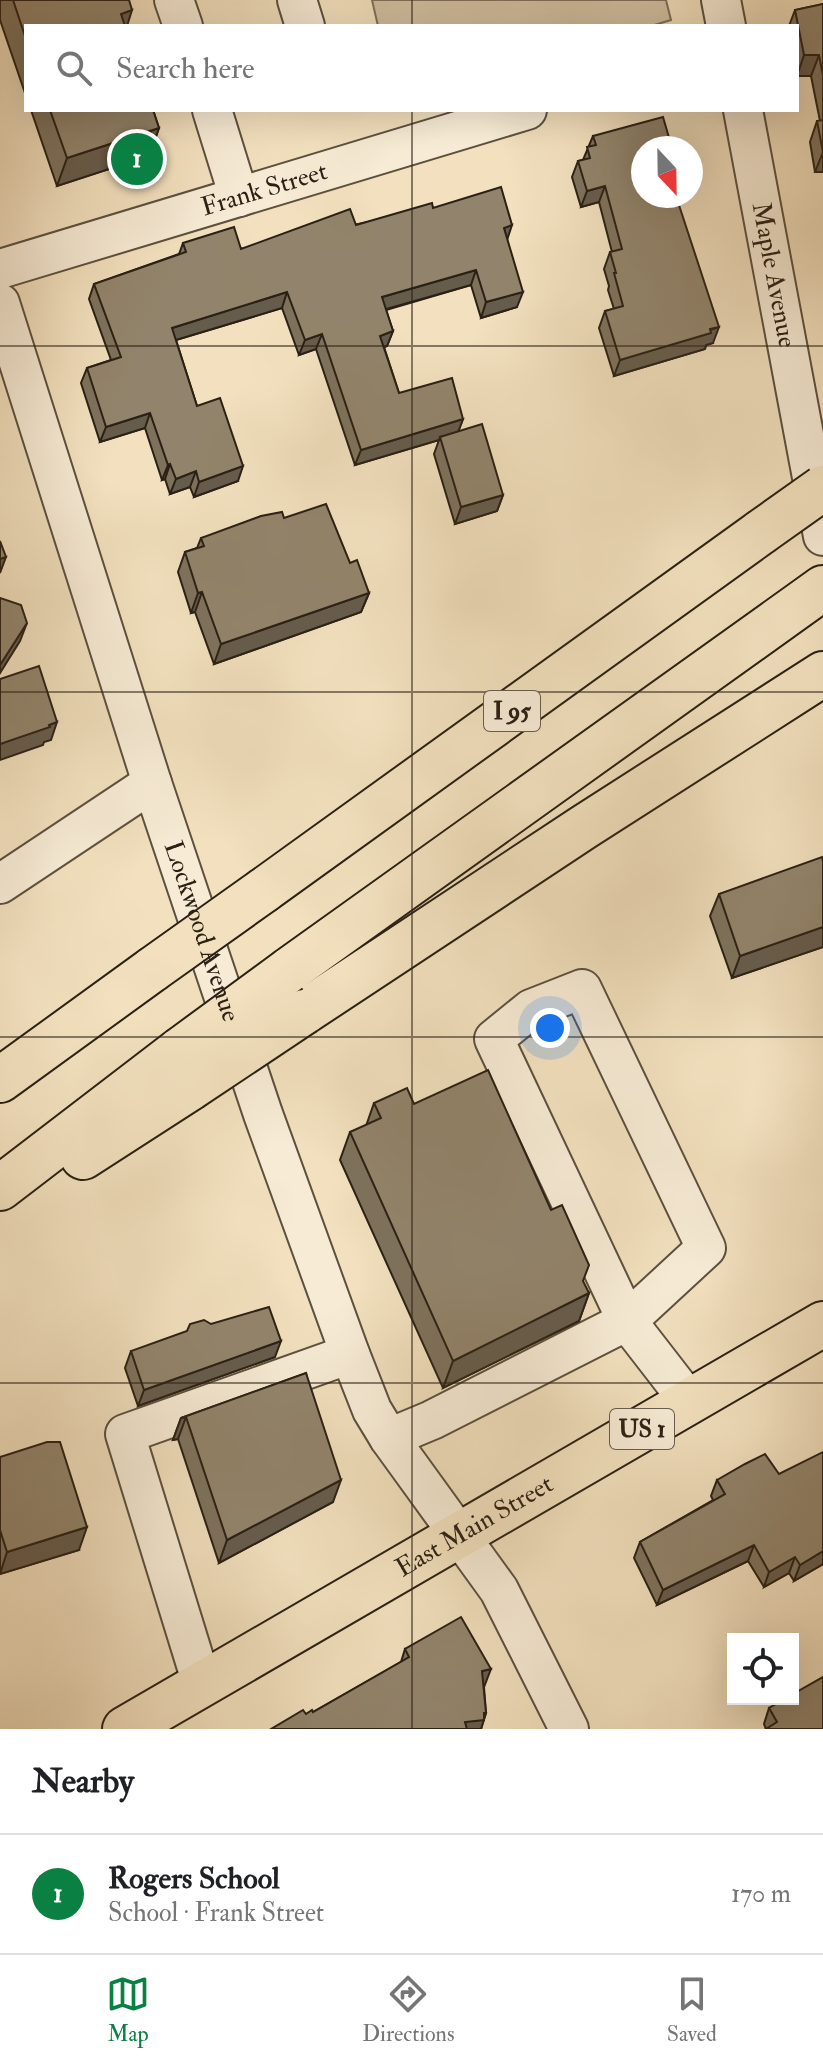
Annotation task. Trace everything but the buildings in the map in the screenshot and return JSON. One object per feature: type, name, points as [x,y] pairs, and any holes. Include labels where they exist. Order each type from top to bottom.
[{"type":"main road","name":"I 95","points":[[0,1080],[823,488]]},
{"type":"main road","points":[[0,1211],[185,1069],[289,970],[823,588]]},
{"type":"main road","points":[[0,1188],[185,1069],[304,1012],[808,684]]},
{"type":"main road","name":"East Main Street","points":[[125,1729],[823,1324]]},
{"type":"street","points":[[174,0],[182,24]]},
{"type":"street","points":[[297,0],[304,24]]},
{"type":"street","points":[[721,0],[726,24]]},
{"type":"street","points":[[213,112],[239,197]]},
{"type":"street","name":"Frank Street","points":[[0,269],[520,112]]},
{"type":"street","name":"Maple Avenue","points":[[743,112],[823,536]]},
{"type":"street","name":"Lockwood Avenue","points":[[0,303],[152,783],[263,1114],[372,1410],[499,1590],[569,1729]]},
{"type":"street","points":[[0,884],[152,783]]},
{"type":"street","points":[[389,1438],[432,1420],[627,1321],[706,1248],[582,989],[531,1009],[494,1039],[627,1321],[689,1401]]},
{"type":"street","points":[[202,1684],[125,1434],[350,1354]]},
{"type":"shaded area","points":[[372,0],[666,0],[671,20],[658,24],[378,24]]},
{"type":"place","name":"Rogers School","points":[[137,159]]}]
